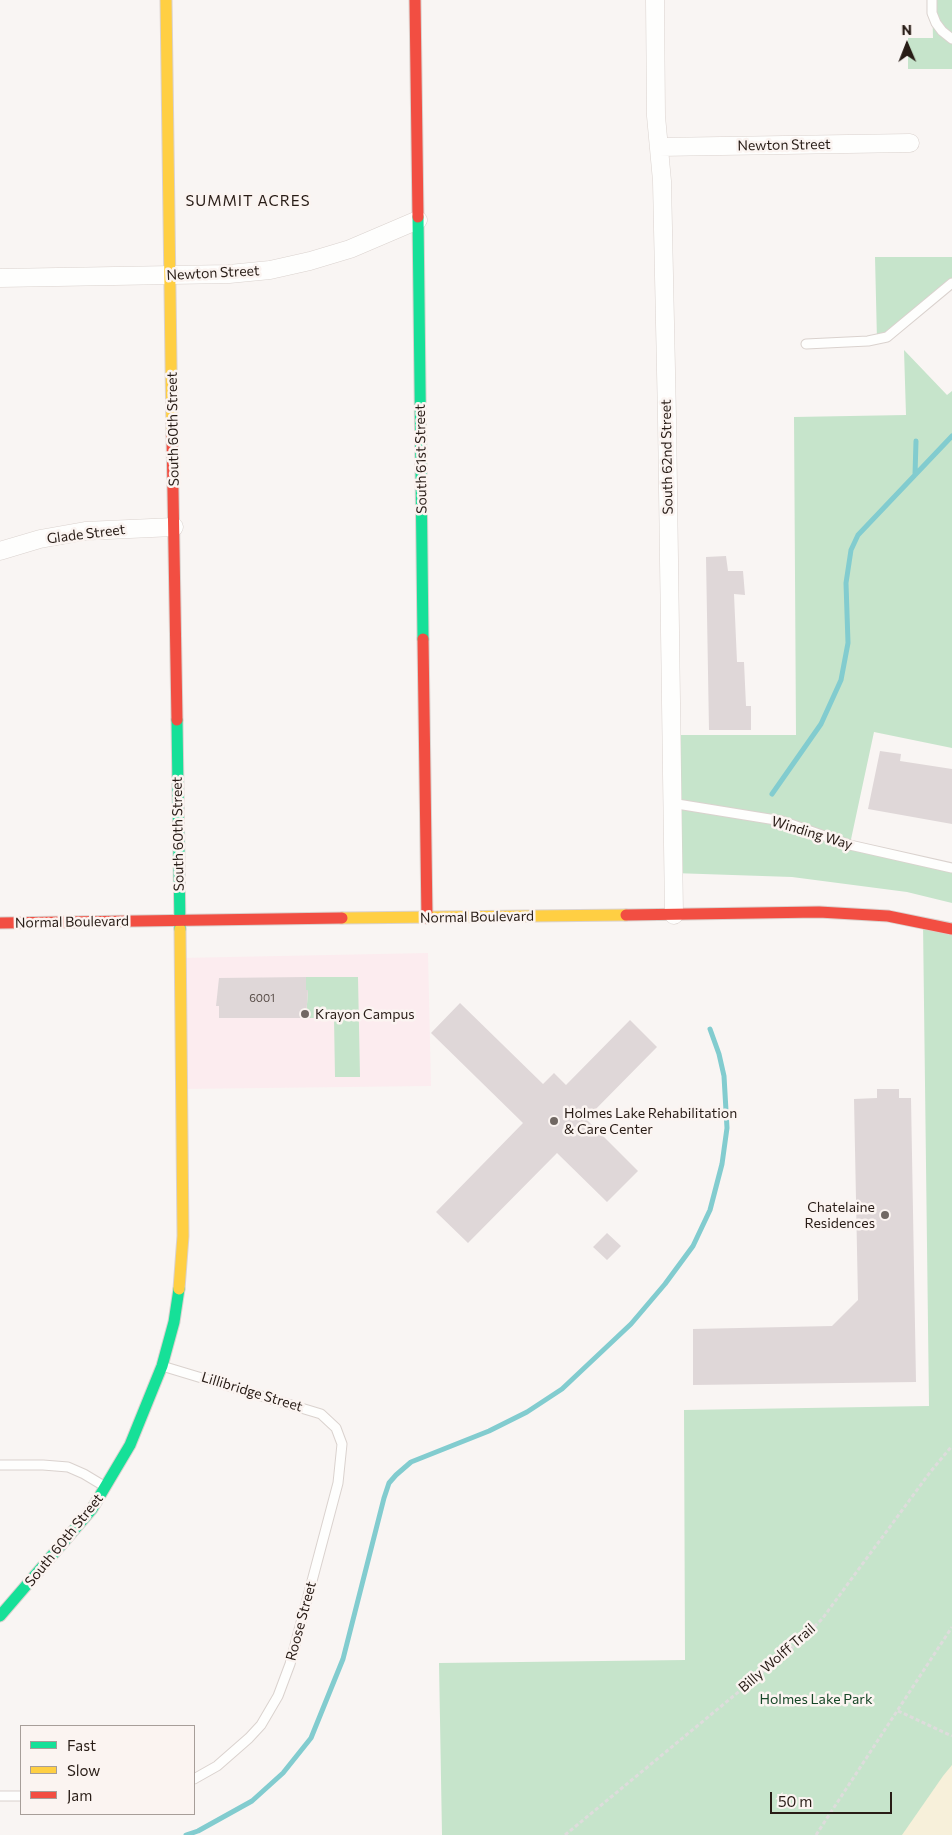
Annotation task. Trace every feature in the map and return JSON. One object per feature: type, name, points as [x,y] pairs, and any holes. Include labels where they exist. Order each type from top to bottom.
[{"type":"street","name":"South 60th Street","points":[[0,1616],[76,1529],[106,1488],[137,1430],[162,1366],[174,1322],[182,1257],[180,920],[166,0]]},
{"type":"street","name":"South 61st Street","points":[[415,0],[427,918]]},
{"type":"street","name":"South 62nd Street","points":[[655,0],[658,147],[662,181],[674,915]]},
{"type":"street","name":"Newton Street","points":[[658,147],[910,143]]},
{"type":"street","name":"Newton Street","points":[[0,278],[171,276],[229,274],[270,270],[350,249],[418,220]]},
{"type":"street","name":"Glade Street","points":[[0,551],[40,539],[85,531],[174,528]]},
{"type":"street","name":"Normal Boulevard","points":[[0,923],[843,912],[888,916],[952,929]]},
{"type":"lane","points":[[932,0],[932,13],[936,23],[952,39]]},
{"type":"lane","points":[[806,344],[868,341],[887,337],[952,283]]},
{"type":"lane","name":"Winding Way","points":[[671,803],[782,821],[850,845],[952,868]]},
{"type":"lane","name":"Lillibridge Street","points":[[162,1366],[308,1409],[321,1414],[336,1428]]},
{"type":"lane","name":"Roose Street","points":[[195,1778],[217,1766],[249,1738],[270,1711],[285,1680],[338,1483],[342,1444],[336,1428]]},
{"type":"lane","points":[[0,1466],[43,1465],[68,1468],[84,1474],[106,1488]]},
{"type":"lane","points":[[0,1796],[20,1796]]},
{"type":"path","name":"Billy Wolff Trail","points":[[564,1835],[805,1636],[822,1619],[931,1471],[952,1446]]},
{"type":"path","points":[[816,1835],[952,1627]]},
{"type":"path","points":[[898,1711],[952,1736]]},
{"type":"shaded area","name":"Krayon Campus","points":[[428,953],[431,1086],[181,1089],[180,958]]},
{"type":"green space","points":[[932,0],[952,0],[952,69],[908,69],[908,38],[933,38]]},
{"type":"green space","points":[[875,257],[952,257],[952,283],[877,340]]},
{"type":"green space","points":[[904,350],[947,395],[952,391],[952,748],[874,732],[850,844],[952,868],[952,903],[907,892],[792,877],[673,873],[670,735],[796,735],[794,417],[906,415]]},
{"type":"green space","name":"Holmes Lake Park","points":[[952,922],[952,1835],[442,1835],[439,1663],[685,1660],[684,1410],[929,1406],[923,923]]},
{"type":"green space","points":[[306,977],[358,977],[360,1077],[335,1077],[334,1018],[306,1018],[308,991],[306,990]]},
{"type":"sand","points":[[952,1765],[952,1835],[902,1835],[943,1776]]},
{"type":"building","points":[[726,556],[728,571],[743,571],[745,595],[734,594],[737,662],[744,662],[746,706],[751,706],[751,730],[709,730],[706,557]]},
{"type":"building","points":[[880,751],[901,754],[900,761],[952,769],[952,824],[868,809]]},
{"type":"building","name":"Krayon Campus","points":[[306,977],[306,990],[308,990],[306,1018],[219,1018],[219,1006],[216,1006],[219,978]]},
{"type":"building","name":"Holmes Lake Rehabilitation & Care Center","points":[[460,1003],[543,1084],[554,1073],[566,1085],[630,1020],[657,1047],[586,1119],[638,1171],[607,1202],[557,1153],[468,1243],[436,1212],[523,1123],[431,1033]]},
{"type":"building","name":"Chatelaine Residences","points":[[877,1089],[899,1089],[899,1098],[911,1098],[916,1382],[693,1385],[693,1329],[832,1326],[858,1300],[854,1099],[877,1098]]},
{"type":"building","points":[[607,1233],[621,1246],[607,1260],[593,1247]]},
{"type":"waterway","points":[[772,794],[821,724],[841,680],[848,643],[846,583],[851,550],[858,535],[952,436]]},
{"type":"waterway","points":[[915,475],[916,441]]},
{"type":"waterway","points":[[186,1835],[198,1831],[252,1801],[283,1773],[311,1738],[343,1659],[389,1483],[411,1462],[489,1431],[527,1412],[562,1389],[631,1324],[665,1284],[693,1246],[710,1210],[722,1164],[727,1128],[724,1076],[710,1029]]},
{"type":"traffic: fast","points":[[418,217],[423,639]]},
{"type":"traffic: fast","points":[[177,720],[180,929]]},
{"type":"traffic: fast","points":[[0,1616],[92,1509],[130,1445],[162,1366],[174,1322],[179,1289]]},
{"type":"traffic: slow","points":[[166,0],[172,435]]},
{"type":"traffic: slow","points":[[342,918],[626,915]]},
{"type":"traffic: slow","points":[[179,1289],[183,1236],[180,929]]},
{"type":"traffic: jam","points":[[415,0],[418,217]]},
{"type":"traffic: jam","points":[[172,435],[177,720]]},
{"type":"traffic: jam","points":[[423,639],[427,918]]},
{"type":"traffic: jam","points":[[626,915],[819,912],[888,916],[952,929]]},
{"type":"traffic: jam","points":[[0,923],[342,918]]},
{"type":"place","name":"Krayon Campus","points":[[305,1014]]},
{"type":"place","name":"Holmes Lake Rehabilitation & Care Center","points":[[554,1121]]},
{"type":"place","name":"Chatelaine Residences","points":[[885,1215]]},
{"type":"district","name":"SUMMIT ACRES","points":[[248,201]]}]
